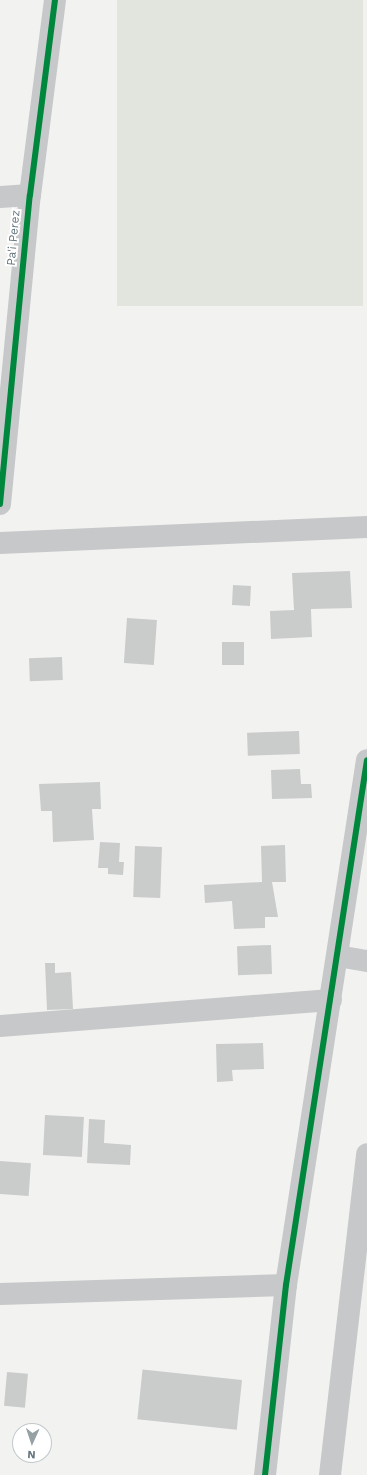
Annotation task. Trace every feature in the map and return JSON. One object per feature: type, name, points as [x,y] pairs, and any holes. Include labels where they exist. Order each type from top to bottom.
[{"type":"street","name":"Pa'i Perez","points":[[0,504],[30,195],[55,0]]},
{"type":"street","points":[[0,197],[30,195]]},
{"type":"street","points":[[0,543],[367,527]]},
{"type":"street","points":[[265,1475],[286,1285],[338,956],[365,807],[367,760]]},
{"type":"street","points":[[338,956],[367,961]]},
{"type":"street","points":[[0,1026],[331,1000]]},
{"type":"street","points":[[330,1475],[367,1154]]},
{"type":"street","points":[[0,1294],[286,1285]]},
{"type":"shaded area","points":[[117,0],[363,0],[363,306],[117,306]]},
{"type":"building","points":[[350,571],[352,608],[311,609],[312,637],[271,639],[270,611],[294,610],[292,573]]},
{"type":"building","points":[[233,585],[251,586],[250,606],[232,605]]},
{"type":"building","points":[[127,618],[157,620],[154,665],[124,663]]},
{"type":"building","points":[[222,642],[244,642],[244,665],[222,665]]},
{"type":"building","points":[[62,657],[63,680],[30,681],[29,658]]},
{"type":"building","points":[[299,731],[300,754],[248,756],[247,733]]},
{"type":"building","points":[[300,769],[301,784],[311,784],[312,798],[272,799],[271,770]]},
{"type":"building","points":[[100,782],[101,809],[92,809],[94,840],[53,842],[52,811],[41,811],[39,784]]},
{"type":"building","points":[[100,842],[120,843],[119,862],[124,862],[123,875],[108,874],[108,868],[98,868]]},
{"type":"building","points":[[285,845],[286,882],[272,882],[278,917],[265,917],[265,928],[234,929],[232,901],[205,903],[204,885],[262,882],[261,846]]},
{"type":"building","points":[[135,846],[162,847],[160,898],[133,897]]},
{"type":"building","points":[[271,945],[272,974],[238,975],[237,946]]},
{"type":"building","points":[[45,963],[55,963],[55,973],[71,972],[73,1009],[47,1010]]},
{"type":"building","points":[[263,1043],[264,1069],[232,1070],[233,1081],[217,1082],[216,1044]]},
{"type":"building","points":[[45,1115],[84,1117],[82,1157],[43,1155]]},
{"type":"building","points":[[89,1119],[105,1120],[104,1143],[131,1145],[130,1165],[87,1163]]},
{"type":"building","points":[[0,1161],[31,1163],[29,1196],[0,1194]]},
{"type":"building","points":[[143,1370],[242,1380],[237,1430],[137,1419]]},
{"type":"building","points":[[7,1372],[28,1374],[25,1408],[4,1406]]},
{"type":"cycle path","points":[[0,504],[30,195],[55,0]]},
{"type":"cycle path","points":[[265,1475],[286,1285],[367,760]]}]
